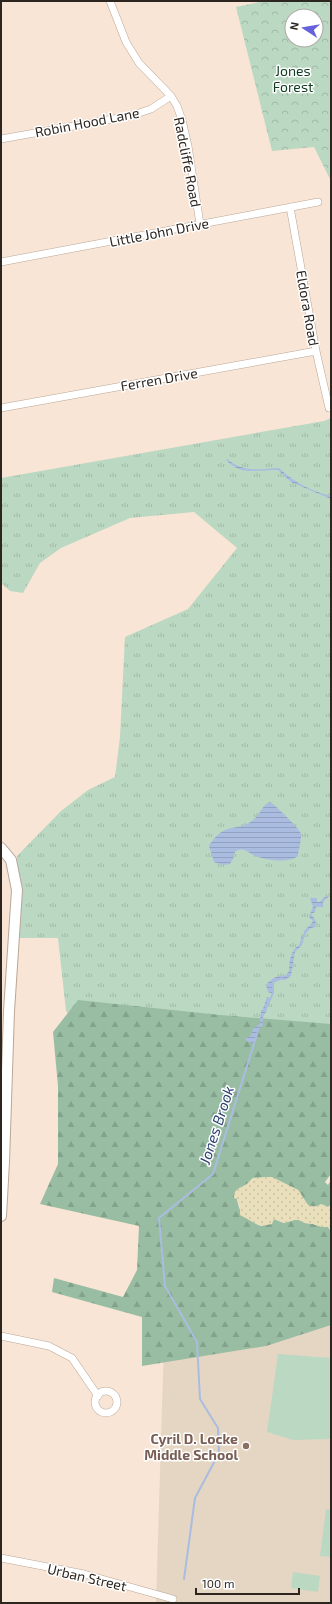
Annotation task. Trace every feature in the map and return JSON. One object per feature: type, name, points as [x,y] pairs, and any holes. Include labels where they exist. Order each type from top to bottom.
[{"type":"street","name":"Radcliffe Road","points":[[110,1],[126,42],[139,62],[171,96],[177,106],[188,146],[200,224]]},
{"type":"street","name":"Robin Hood Lane","points":[[1,139],[130,116],[151,109],[171,96]]},
{"type":"street","name":"Little John Drive","points":[[1,262],[318,202]]},
{"type":"street","name":"Eldora Road","points":[[290,207],[316,351],[329,408]]},
{"type":"street","name":"Ferren Drive","points":[[1,408],[316,351]]},
{"type":"street","points":[[1,848],[11,860],[17,890],[5,1011],[1,1216]]},
{"type":"street","points":[[1,1336],[49,1346],[72,1358],[98,1396]]},
{"type":"street","name":"Urban Street","points":[[1,1558],[84,1574],[173,1599]]},
{"type":"shaded area","name":"Cyril D. Locke Middle School","points":[[331,1269],[331,1603],[156,1603],[165,1309]]},
{"type":"green space","name":"Jones Forest","points":[[264,1],[331,1],[331,181],[314,147],[272,151],[236,7]]},
{"type":"green space","points":[[331,418],[331,1056],[80,1030],[66,1011],[58,938],[17,938],[17,856],[61,811],[88,790],[115,777],[120,737],[125,637],[188,609],[237,548],[194,512],[130,518],[61,548],[40,563],[23,593],[10,591],[1,583],[1,478],[324,421]]},
{"type":"green space","points":[[78,1000],[220,1015],[331,1024],[331,1174],[325,1182],[328,1185],[331,1180],[331,1205],[328,1207],[323,1205],[311,1207],[298,1190],[271,1177],[253,1178],[237,1199],[238,1205],[244,1216],[261,1226],[274,1219],[284,1223],[299,1220],[305,1223],[328,1227],[331,1231],[331,1325],[266,1346],[142,1366],[142,1317],[52,1292],[54,1278],[123,1297],[137,1270],[139,1226],[40,1204],[58,1164],[58,1086],[53,1032]]},
{"type":"green space","points":[[278,1354],[331,1358],[331,1439],[293,1440],[267,1432]]},
{"type":"green space","points":[[326,1509],[331,1510],[331,1557],[320,1556]]},
{"type":"green space","points":[[293,1572],[320,1576],[318,1592],[291,1588]]},
{"type":"sand","points":[[272,1177],[298,1190],[308,1205],[315,1207],[321,1204],[328,1207],[331,1205],[331,1231],[328,1227],[305,1223],[299,1220],[284,1223],[274,1219],[272,1224],[261,1226],[240,1215],[240,1207],[237,1199],[234,1198],[238,1188],[247,1184],[253,1178]]},
{"type":"water","points":[[227,459],[245,468],[279,468],[297,482],[310,489],[330,496],[331,499],[291,482],[278,470],[250,471],[238,469],[226,460]]},
{"type":"water","points":[[270,802],[287,817],[300,832],[301,839],[298,856],[283,861],[271,860],[255,856],[245,850],[238,850],[235,852],[230,864],[223,865],[214,862],[209,846],[210,843],[224,831],[248,824],[256,818]]},
{"type":"water","points":[[330,895],[323,902],[323,907],[316,907],[315,912],[311,914],[316,921],[315,927],[311,928],[307,932],[303,932],[313,921],[309,917],[313,907],[310,898],[317,898],[317,902],[320,902],[323,898]]},
{"type":"water","points":[[301,936],[304,937],[301,946],[295,952],[291,976],[285,980],[279,979],[271,984],[274,994],[268,992],[266,985],[272,979],[285,976],[289,971],[291,955],[295,948],[301,944]]},
{"type":"water","points":[[267,997],[271,999],[267,1002],[267,1010],[263,1017],[263,1025],[257,1032],[254,1043],[248,1042],[245,1039],[251,1035],[253,1029],[260,1024],[261,1010],[263,1009]]},
{"type":"waterway","name":"Jones Brook","points":[[300,945],[306,931]]},
{"type":"waterway","name":"Jones Brook","points":[[266,1008],[273,993],[273,982],[282,978]]},
{"type":"waterway","name":"Jones Brook","points":[[184,1579],[195,1498],[219,1453],[218,1428],[200,1399],[197,1342],[165,1286],[159,1218],[213,1174],[258,1031]]},
{"type":"place","name":"Cyril D. Locke Middle School","points":[[246,1446]]}]
